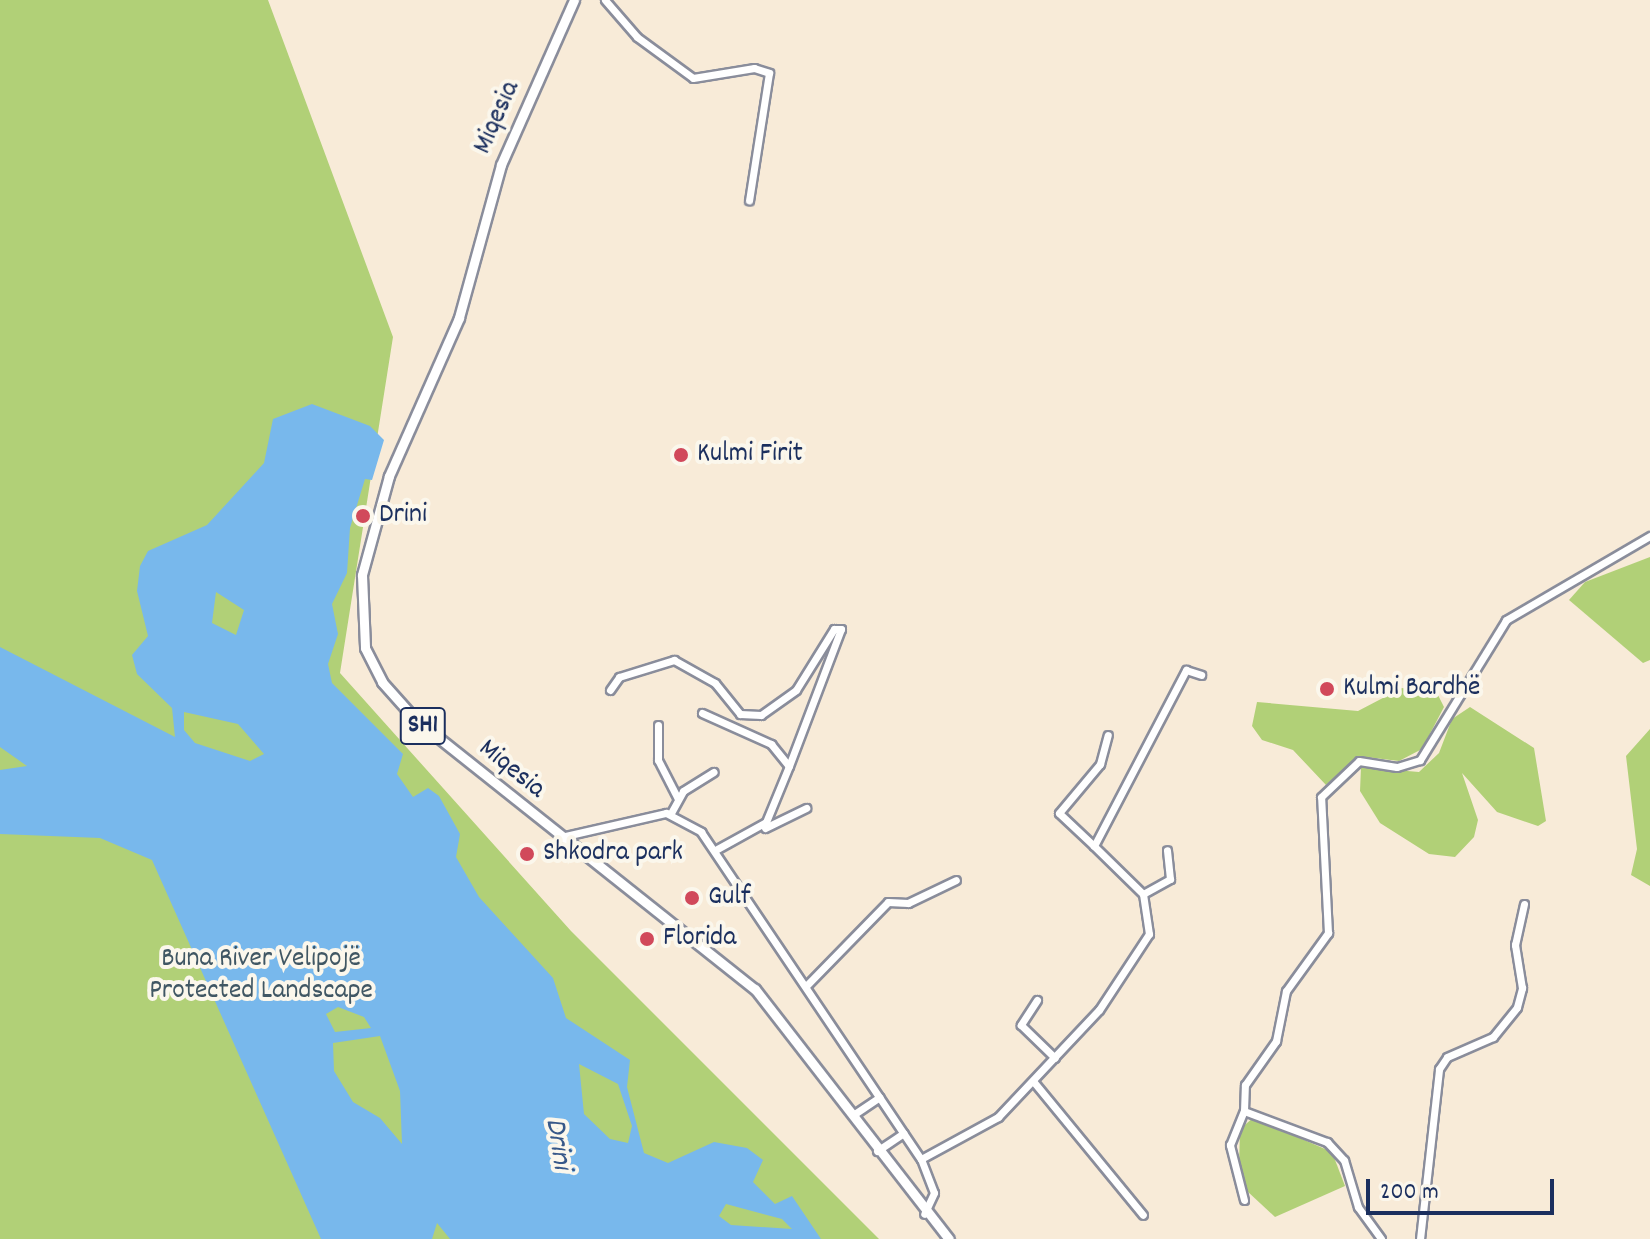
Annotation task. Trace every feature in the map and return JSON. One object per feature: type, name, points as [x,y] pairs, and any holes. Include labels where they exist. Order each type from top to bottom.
[{"type":"main road","name":"Miqesia","points":[[574,0],[501,165],[459,318],[389,476],[359,609],[373,668],[401,705],[561,837],[755,989],[853,1115],[924,1214],[949,1239]]},
{"type":"street","points":[[605,0],[637,37],[693,78],[754,68],[769,73],[749,200]]},
{"type":"street","points":[[1244,1200],[1230,1145],[1244,1111],[1245,1085],[1276,1041],[1286,991],[1328,933],[1321,797],[1359,761],[1397,767],[1420,760],[1506,620],[1650,536]]},
{"type":"street","points":[[610,690],[619,677],[674,660],[715,683],[740,714],[761,715],[796,690],[834,629],[841,629],[770,817],[753,832]]},
{"type":"street","points":[[1094,846],[1186,670],[1201,675]]},
{"type":"street","points":[[702,713],[771,744],[789,766]]},
{"type":"street","points":[[658,725],[658,760],[677,797]]},
{"type":"street","points":[[921,1159],[994,1121],[1099,1010],[1149,934],[1143,894],[1059,813],[1100,764],[1108,735]]},
{"type":"street","points":[[671,813],[677,797],[714,772]]},
{"type":"street","points":[[717,849],[806,808]]},
{"type":"street","points":[[561,837],[671,813]]},
{"type":"street","points":[[671,813],[717,849],[921,1159],[934,1196],[924,1214]]},
{"type":"street","points":[[1143,894],[1170,879],[1167,850]]},
{"type":"street","points":[[806,986],[888,902],[908,903],[956,880]]},
{"type":"street","points":[[1420,1239],[1439,1069],[1447,1057],[1493,1037],[1517,1007],[1522,988],[1515,945],[1524,904]]},
{"type":"street","points":[[1037,1000],[1021,1025],[1055,1058]]},
{"type":"street","points":[[1033,1081],[1143,1215]]},
{"type":"street","points":[[853,1115],[880,1097]]},
{"type":"street","points":[[1244,1111],[1327,1142],[1344,1160],[1358,1207],[1381,1239]]},
{"type":"street","points":[[877,1151],[904,1133]]},
{"type":"green space","name":"Buna River Velipojë Protected Landscape","points":[[0,0],[268,0],[393,337],[340,673],[571,931],[879,1239],[0,1239]]},
{"type":"green space","points":[[1650,557],[1650,660],[1643,663],[1569,600],[1585,582]]},
{"type":"green space","points":[[1402,688],[1438,695],[1444,707],[1422,749],[1399,761],[1358,756],[1326,785],[1293,750],[1262,740],[1252,726],[1257,702],[1358,711]]},
{"type":"green space","points":[[1470,707],[1534,748],[1546,821],[1538,826],[1497,812],[1462,773],[1478,820],[1474,837],[1455,857],[1429,854],[1380,823],[1360,791],[1361,767],[1419,772],[1439,753],[1452,719]]},
{"type":"green space","points":[[1650,729],[1650,886],[1631,875],[1637,849],[1626,756]]},
{"type":"green space","points":[[1253,1118],[1332,1152],[1345,1186],[1275,1217],[1247,1191],[1239,1167],[1240,1129]]},
{"type":"water","points":[[312,404],[370,426],[384,440],[372,480],[365,479],[350,528],[347,573],[332,604],[338,634],[328,664],[332,683],[403,754],[397,774],[413,797],[428,788],[439,796],[460,834],[456,857],[479,897],[553,978],[566,1018],[630,1060],[627,1087],[644,1153],[668,1163],[714,1142],[747,1148],[763,1160],[753,1182],[775,1204],[792,1196],[821,1239],[450,1239],[437,1223],[432,1239],[321,1239],[152,860],[100,838],[0,834],[0,770],[27,766],[0,747],[0,647],[175,737],[172,708],[137,674],[132,655],[148,636],[137,591],[140,566],[148,551],[207,525],[264,463],[273,419]],"holes":[[[216,592],[244,610],[236,635],[212,623]],[[184,712],[238,724],[264,754],[250,761],[195,743],[184,730]],[[338,1007],[364,1017],[371,1028],[335,1032],[326,1014]],[[380,1036],[400,1091],[402,1144],[380,1118],[353,1102],[334,1071],[333,1043]],[[579,1064],[618,1084],[632,1126],[628,1143],[610,1139],[584,1114]],[[726,1204],[782,1219],[792,1229],[731,1225],[719,1216]]]},
{"type":"place","name":"Kulmi Firit","points":[[681,455]]},
{"type":"place","name":"Drini","points":[[363,516]]},
{"type":"place","name":"Kulmi Bardhë","points":[[1327,689]]},
{"type":"place","name":"Shkodra park","points":[[527,854]]},
{"type":"place","name":"Gulf","points":[[692,898]]},
{"type":"place","name":"Florida","points":[[647,939]]}]
